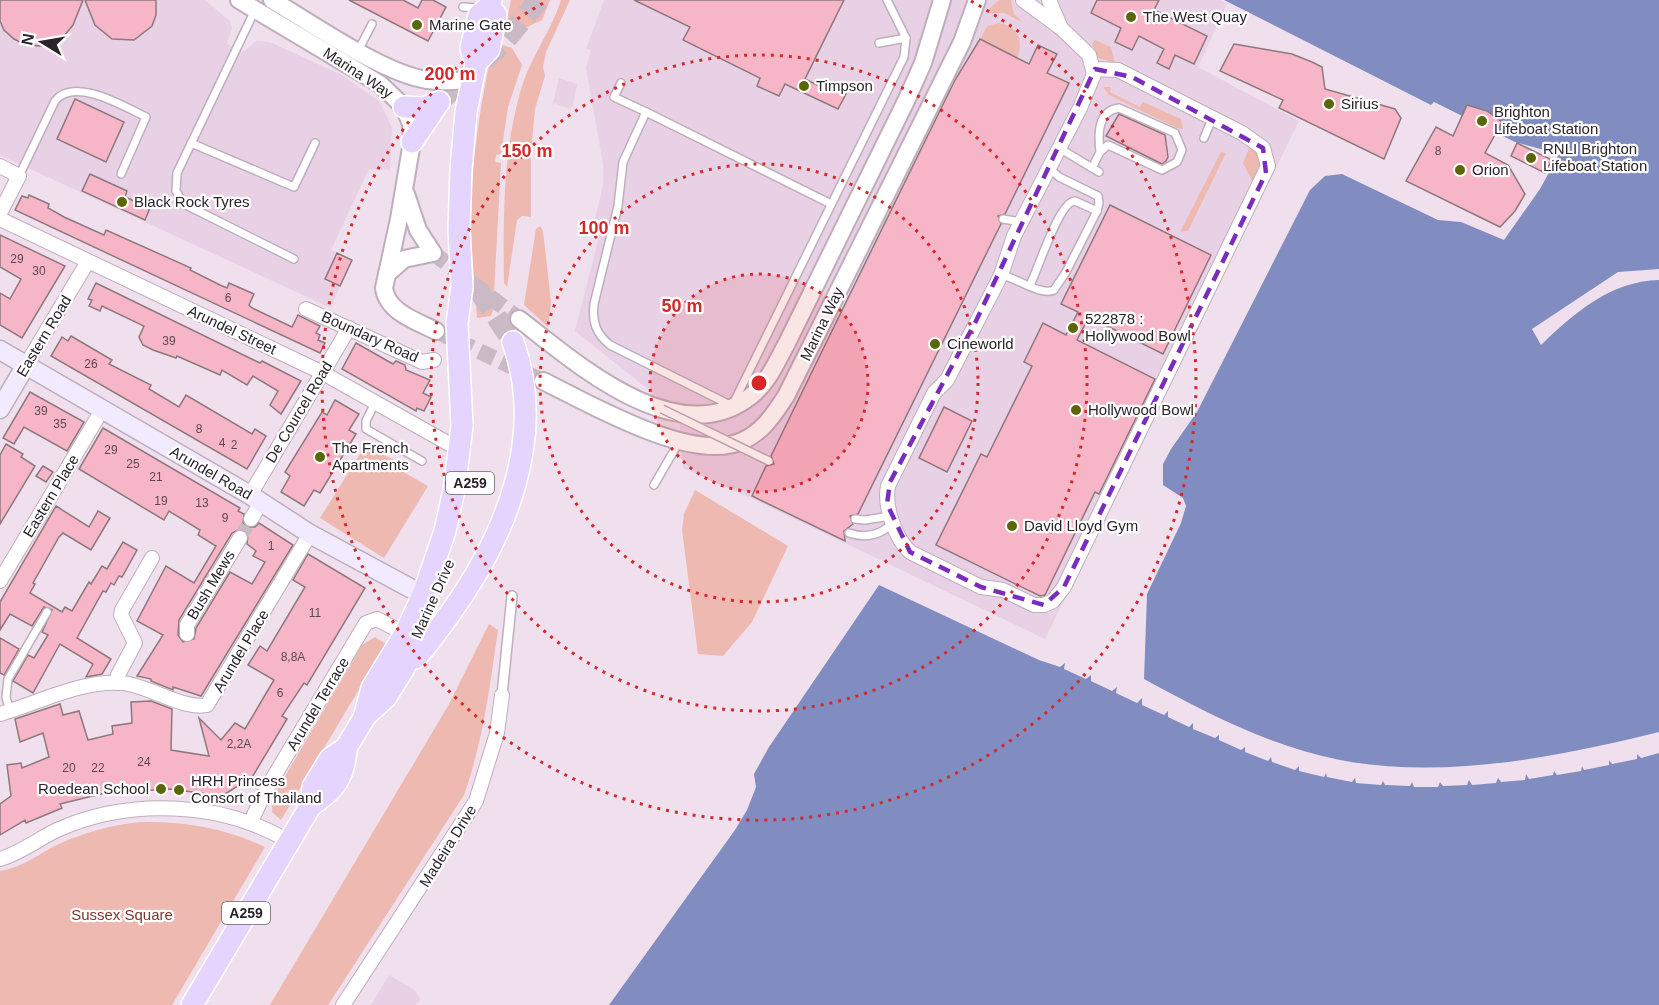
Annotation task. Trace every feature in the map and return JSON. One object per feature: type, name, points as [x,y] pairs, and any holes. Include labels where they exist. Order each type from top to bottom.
[{"type":"main road","name":"Marine Drive","points":[[423,596],[445,531],[460,447],[461,374],[457,323],[462,287],[459,230],[461,168],[474,71],[489,49],[496,15],[490,4]]},
{"type":"main road","points":[[404,107],[423,108],[439,102],[412,142]]},
{"type":"main road","name":"Marine Drive","points":[[364,718],[386,697],[404,668],[410,650],[449,567],[470,487],[476,427],[476,376],[471,321],[462,287]]},
{"type":"main road","points":[[404,668],[419,654],[480,570],[507,511],[519,466],[525,417],[523,376],[513,342]]},
{"type":"main road","name":"Arundel Road","points":[[0,350],[255,499],[310,534],[423,596]]},
{"type":"main road","name":"Eastern Road","points":[[0,409],[26,365]]},
{"type":"main road","name":"A259","points":[[192,1005],[311,806],[313,787],[330,759],[346,748],[364,718],[372,688],[405,634],[423,596]]},
{"type":"street","name":"Marina Way","points":[[238,0],[380,84],[404,107],[411,124],[412,142],[394,249],[384,277]]},
{"type":"street","points":[[272,0],[358,51],[410,76],[425,80],[474,71]]},
{"type":"street","name":"Marina Way","points":[[519,318],[586,371],[662,409],[701,416],[722,413],[752,396],[765,381],[787,343],[901,111],[923,63],[942,0]]},
{"type":"street","name":"Marina Way","points":[[543,381],[679,442],[702,447],[732,445],[750,438],[771,419],[786,396],[962,42],[977,0]]},
{"type":"street","points":[[1023,0],[1061,28],[1089,54],[1095,69],[1092,81],[1021,222],[1000,275],[947,380],[934,393],[890,482],[886,497],[901,542],[910,552],[981,587],[1003,590],[1039,606],[1057,598],[1266,173],[1268,159],[1260,144],[1132,77],[1118,70],[1095,69]]},
{"type":"street","points":[[1049,0],[1061,28]]},
{"type":"street","points":[[0,166],[19,176],[0,213]]},
{"type":"street","name":"Marina Way","points":[[384,277],[404,259],[433,253],[413,218],[404,188]]},
{"type":"street","name":"Arundel Street","points":[[0,219],[87,263],[323,373],[450,445],[460,447]]},
{"type":"street","name":"Eastern Road","points":[[26,365],[87,263]]},
{"type":"street","points":[[384,277],[385,296],[394,309],[436,331]]},
{"type":"street","name":"Boundary Road","points":[[306,309],[422,362],[434,360]]},
{"type":"street","name":"De Courcel Road","points":[[255,499],[349,328]]},
{"type":"street","name":"Eastern Place","points":[[0,581],[102,410]]},
{"type":"street","points":[[251,519],[255,499]]},
{"type":"street","name":"Arundel Place","points":[[5,712],[77,689],[118,683],[140,686],[190,704],[202,706],[210,703],[310,534]]},
{"type":"street","name":"Bush Mews","points":[[187,634],[187,625],[240,538]]},
{"type":"street","points":[[118,683],[118,675],[135,643],[115,614],[124,605],[152,558]]},
{"type":"street","name":"Madeira Drive","points":[[343,1005],[476,801],[497,733],[512,596]]},
{"type":"street","name":"Arundel Terrace","points":[[250,823],[267,788],[366,622],[377,620],[405,634]]},
{"type":"street","points":[[0,859],[20,852],[58,830],[118,812],[158,809],[195,810],[250,823],[288,841]]},
{"type":"lane","points":[[646,112],[623,162],[620,197],[594,304],[594,321],[598,333],[610,345],[732,406],[902,60],[906,38],[889,1]]},
{"type":"lane","points":[[464,7],[490,4]]},
{"type":"lane","points":[[255,10],[191,142],[175,182],[179,198],[184,204],[294,259]]},
{"type":"lane","points":[[358,51],[372,24]]},
{"type":"lane","points":[[879,43],[906,38]]},
{"type":"lane","points":[[621,83],[614,97],[831,204]]},
{"type":"lane","points":[[19,176],[55,101],[62,95],[77,91],[98,95],[146,117],[121,174]]},
{"type":"lane","points":[[1059,148],[1096,170],[1100,152],[1101,122],[1107,112],[1119,108],[1175,133],[1182,150],[1177,162],[1162,170],[1111,146],[1105,146],[1100,152]]},
{"type":"lane","points":[[1204,138],[1212,119]]},
{"type":"lane","points":[[191,142],[294,187],[315,143]]},
{"type":"lane","points":[[1000,275],[1049,292],[1059,285],[1097,211],[1100,203],[1098,196],[1059,177],[1049,168]]},
{"type":"lane","points":[[1030,285],[1041,264],[1044,248],[1066,205],[1075,201],[1097,211]]},
{"type":"lane","points":[[1003,219],[1021,222]]},
{"type":"lane","points":[[375,403],[366,421],[366,429],[422,461]]},
{"type":"lane","points":[[662,409],[769,461]]},
{"type":"lane","points":[[654,485],[679,442]]},
{"type":"lane","points":[[855,519],[893,519]]},
{"type":"lane","points":[[849,533],[858,536],[875,534],[885,530],[893,519]]},
{"type":"lane","points":[[5,712],[8,679],[47,612]]},
{"type":"highlighted area","points":[[1095,69],[1132,77],[1263,148],[1266,173],[1064,587],[1044,605],[981,587],[910,552],[887,504],[890,482],[976,321]]},
{"type":"shaded area","points":[[0,0],[205,0],[230,21],[232,28],[227,44],[243,52],[256,41],[270,42],[342,75],[380,102],[392,128],[390,170],[369,169],[331,250],[337,253],[325,279],[340,286],[331,308],[0,155]]},
{"type":"shaded area","points":[[604,0],[1220,0],[1227,4],[1198,67],[1299,121],[1045,639],[755,500],[683,468],[679,414],[575,331],[602,225],[594,223],[603,185],[603,164],[586,68],[591,50],[586,49]]},
{"type":"shaded area","points":[[559,78],[577,84],[573,105],[570,109],[554,103],[552,107]]},
{"type":"shaded area","points":[[389,975],[415,990],[420,999],[416,1005],[371,1005]]},
{"type":"green space","points":[[511,0],[550,0],[542,20],[525,28],[505,30]]},
{"type":"green space","points":[[561,0],[570,0],[546,52],[543,67],[545,76],[535,109],[531,151],[531,217],[522,216],[517,220],[507,287],[504,283],[504,207],[511,132],[523,83]]},
{"type":"green space","points":[[999,0],[1011,0],[1014,14],[1024,23],[1004,13],[988,13],[989,9]]},
{"type":"green space","points":[[999,23],[1011,27],[1018,35],[1020,46],[1017,58],[980,40],[987,26]]},
{"type":"green space","points":[[1095,40],[1111,47],[1115,63],[1098,58],[1092,44]]},
{"type":"green space","points":[[499,44],[512,48],[522,65],[508,107],[501,154],[496,155],[495,162],[501,163],[493,310],[491,316],[477,318],[471,230],[472,184],[488,69],[493,46]]},
{"type":"green space","points":[[1103,87],[1111,87],[1110,92],[1140,107],[1143,102],[1181,119],[1183,129],[1109,95]]},
{"type":"green space","points":[[1250,146],[1258,148],[1261,166],[1253,183],[1243,163]]},
{"type":"green space","points":[[1221,152],[1226,153],[1188,231],[1180,232]]},
{"type":"green space","points":[[540,226],[543,231],[551,302],[548,327],[524,305],[536,229]]},
{"type":"green space","points":[[365,446],[403,464],[405,473],[428,486],[384,558],[320,518]]},
{"type":"green space","points":[[695,490],[788,546],[752,622],[723,656],[698,654],[682,530],[684,514]]},
{"type":"green space","points":[[489,624],[498,630],[492,672],[481,734],[464,795],[328,1005],[270,1005],[448,706]]},
{"type":"green space","points":[[375,637],[386,644],[281,820],[272,812],[273,797],[362,645]]},
{"type":"green space","name":"Sussex Square","points":[[141,822],[189,824],[220,830],[265,847],[172,1005],[0,1005],[0,871],[23,864],[79,836],[109,827]]},
{"type":"water","points":[[1224,0],[1659,0],[1659,269],[1618,272],[1532,329],[1541,345],[1567,321],[1594,301],[1625,286],[1659,280],[1659,732],[1581,750],[1501,763],[1420,768],[1380,766],[1314,754],[1264,737],[1215,716],[1144,679],[1147,594],[1181,523],[1186,506],[1183,498],[1163,485],[1163,464],[1197,412],[1310,190],[1325,176],[1342,174],[1438,220],[1461,222],[1504,240],[1540,189],[1559,154],[1515,142],[1434,102],[1431,105]]},
{"type":"water","points":[[879,585],[1039,660],[1060,667],[1065,663],[1064,669],[1086,679],[1091,675],[1091,681],[1112,691],[1117,687],[1116,693],[1137,703],[1142,698],[1142,705],[1164,715],[1168,711],[1168,717],[1189,727],[1193,723],[1193,729],[1215,738],[1219,735],[1219,740],[1241,750],[1245,747],[1245,752],[1268,761],[1271,757],[1272,762],[1295,770],[1299,766],[1299,771],[1324,777],[1326,773],[1327,777],[1352,782],[1355,778],[1356,783],[1381,785],[1383,781],[1385,785],[1410,786],[1412,782],[1414,787],[1438,787],[1440,782],[1443,786],[1467,785],[1469,780],[1472,785],[1496,783],[1498,778],[1501,782],[1525,780],[1526,774],[1529,779],[1553,775],[1554,771],[1557,775],[1581,771],[1582,766],[1584,770],[1609,765],[1609,760],[1612,764],[1637,759],[1637,754],[1641,758],[1659,753],[1659,1005],[609,1005],[735,830],[747,810],[756,787],[754,774],[769,747]]},
{"type":"building","points":[[0,0],[83,0],[73,25],[64,36],[53,43],[40,46],[26,45],[14,39],[4,30],[0,21]]},
{"type":"building","points":[[85,0],[156,0],[156,15],[152,26],[134,40],[112,39],[95,25]]},
{"type":"building","name":"Marine Gate","points":[[349,0],[403,0],[418,8],[422,0],[433,0],[446,7],[428,41]]},
{"type":"building","points":[[634,0],[844,0],[805,79],[827,90],[830,84],[847,92],[838,109],[785,84],[779,96],[757,86],[760,78],[683,40],[690,27]]},
{"type":"building","points":[[1097,0],[1159,0],[1154,10],[1207,36],[1194,64],[1175,55],[1169,69],[1157,63],[1164,49],[1139,36],[1132,50],[1115,42],[1121,28],[1091,13]]},
{"type":"building","points":[[980,39],[1029,64],[1038,45],[1057,54],[1047,73],[1069,83],[1005,214],[998,216],[1001,224],[858,514],[850,516],[853,524],[844,531],[845,541],[752,496],[766,466],[774,464],[771,456],[955,80]]},
{"type":"building","name":"Sirius","points":[[1234,44],[1292,54],[1312,62],[1322,67],[1325,89],[1395,109],[1401,118],[1384,159],[1279,108],[1283,100],[1220,71]]},
{"type":"building","points":[[75,99],[124,122],[106,162],[57,139]]},
{"type":"building","name":"Orion","points":[[1467,105],[1487,111],[1502,122],[1485,153],[1508,165],[1525,194],[1515,211],[1500,227],[1406,181],[1436,127],[1453,136]]},
{"type":"building","points":[[1119,114],[1165,135],[1168,157],[1166,161],[1162,164],[1106,136]]},
{"type":"building","name":"RNLI Brighton Lifeboat Station","points":[[1517,143],[1552,160],[1545,173],[1511,156]]},
{"type":"building","name":"Black Rock Tyres","points":[[90,174],[127,191],[125,197],[150,208],[145,220],[82,191]]},
{"type":"building","points":[[29,195],[49,204],[48,208],[64,217],[104,235],[106,230],[191,268],[190,270],[220,285],[227,288],[229,283],[254,294],[249,305],[252,308],[292,327],[298,315],[320,326],[316,333],[320,335],[318,340],[325,343],[320,353],[15,210],[22,196],[28,198]]},
{"type":"building","points":[[1110,205],[1211,255],[1163,354],[1089,317],[1077,340],[1155,379],[1099,494],[1095,492],[1045,595],[1040,596],[936,545],[981,454],[987,457],[1032,366],[1024,362],[1043,323],[1066,335],[1078,312],[1061,304]]},
{"type":"building","points":[[0,235],[65,266],[22,338],[0,325],[0,293],[10,299],[21,279],[0,267]]},
{"type":"building","points":[[337,253],[352,260],[340,286],[325,279]]},
{"type":"building","points":[[96,283],[301,381],[281,414],[270,405],[278,391],[253,376],[247,385],[222,370],[220,375],[177,356],[176,358],[143,345],[139,337],[144,326],[102,306],[100,311],[89,306],[92,300],[88,299]]},
{"type":"building","points":[[71,336],[112,360],[109,364],[151,385],[149,389],[179,407],[186,395],[252,434],[255,429],[266,436],[247,469],[51,356],[62,337],[68,341]]},
{"type":"building","points":[[356,343],[393,364],[396,361],[405,365],[406,370],[430,380],[423,393],[431,397],[424,411],[417,408],[416,411],[342,369]]},
{"type":"building","points":[[30,392],[84,422],[67,451],[24,427],[14,444],[3,438]]},
{"type":"building","name":"The French Apartments","points":[[335,400],[359,414],[349,430],[356,434],[320,493],[314,490],[304,506],[281,492],[290,476],[285,472],[322,412],[327,415]]},
{"type":"building","points":[[944,407],[972,421],[947,472],[919,458]]},
{"type":"building","points":[[103,428],[240,508],[238,511],[244,514],[243,523],[247,527],[255,527],[259,523],[293,545],[201,696],[173,687],[173,690],[151,679],[137,676],[163,635],[137,621],[166,566],[194,583],[216,546],[198,535],[200,530],[169,511],[164,520],[79,469]],"holes":[[[240,529],[248,534],[247,544],[256,551],[253,556],[265,562],[252,584],[230,572],[196,628],[194,639],[183,642],[178,635],[179,620],[232,533]]]},
{"type":"building","points":[[6,444],[23,454],[21,457],[35,466],[0,524],[0,455]]},
{"type":"building","points":[[43,466],[53,472],[46,482],[36,476]]},
{"type":"building","points":[[56,506],[89,527],[98,511],[110,518],[91,550],[63,533],[33,583],[35,584],[30,593],[62,612],[65,607],[72,611],[89,582],[91,584],[102,566],[107,569],[123,542],[137,550],[122,577],[119,576],[114,585],[111,583],[106,592],[103,591],[77,638],[111,659],[102,674],[86,677],[93,664],[60,644],[33,693],[13,681],[28,655],[34,658],[48,635],[42,632],[52,610],[44,607],[32,626],[10,614],[0,630],[0,602]]},
{"type":"building","points":[[308,554],[365,588],[307,685],[304,683],[282,716],[287,719],[248,784],[244,782],[222,796],[170,789],[121,792],[121,789],[60,804],[62,808],[26,823],[25,820],[0,835],[0,804],[11,796],[7,765],[21,763],[22,768],[49,757],[43,733],[20,742],[15,719],[60,704],[63,715],[79,711],[88,740],[113,734],[112,726],[132,723],[131,702],[151,701],[172,709],[171,750],[209,756],[199,718],[221,740],[235,723],[245,729],[274,680],[248,665],[260,646],[267,651],[305,587],[293,580]]},
{"type":"building","points":[[0,638],[19,649],[4,675],[0,673]]},
{"type":"tunnel","points":[[439,102],[503,43],[539,0]]},
{"type":"tunnel","points":[[433,253],[519,319]]},
{"type":"tunnel","points":[[479,291],[513,342]]},
{"type":"tunnel","points":[[436,331],[543,381]]},
{"type":"tunnel","points":[[240,538],[251,519]]},
{"type":"place","name":"The West Quay","points":[[1131,17]]},
{"type":"place","name":"Marine Gate","points":[[417,25]]},
{"type":"place","name":"Timpson","points":[[804,86]]},
{"type":"place","name":"Sirius","points":[[1329,104]]},
{"type":"place","name":"Brighton Lifeboat Station","points":[[1482,121]]},
{"type":"place","name":"RNLI Brighton Lifeboat Station","points":[[1531,158]]},
{"type":"place","name":"Orion","points":[[1460,170]]},
{"type":"place","name":"Black Rock Tyres","points":[[122,202]]},
{"type":"place","name":"522878 : Hollywood Bowl","points":[[1073,328]]},
{"type":"place","name":"Cineworld","points":[[935,344]]},
{"type":"place","name":"Hollywood Bowl","points":[[1076,410]]},
{"type":"place","name":"The French Apartments","points":[[320,457]]},
{"type":"place","name":"David Lloyd Gym","points":[[1012,526]]},
{"type":"place","name":"Roedean School","points":[[161,789]]},
{"type":"place","name":"HRH Princess Consort of Thailand","points":[[179,790]]}]
